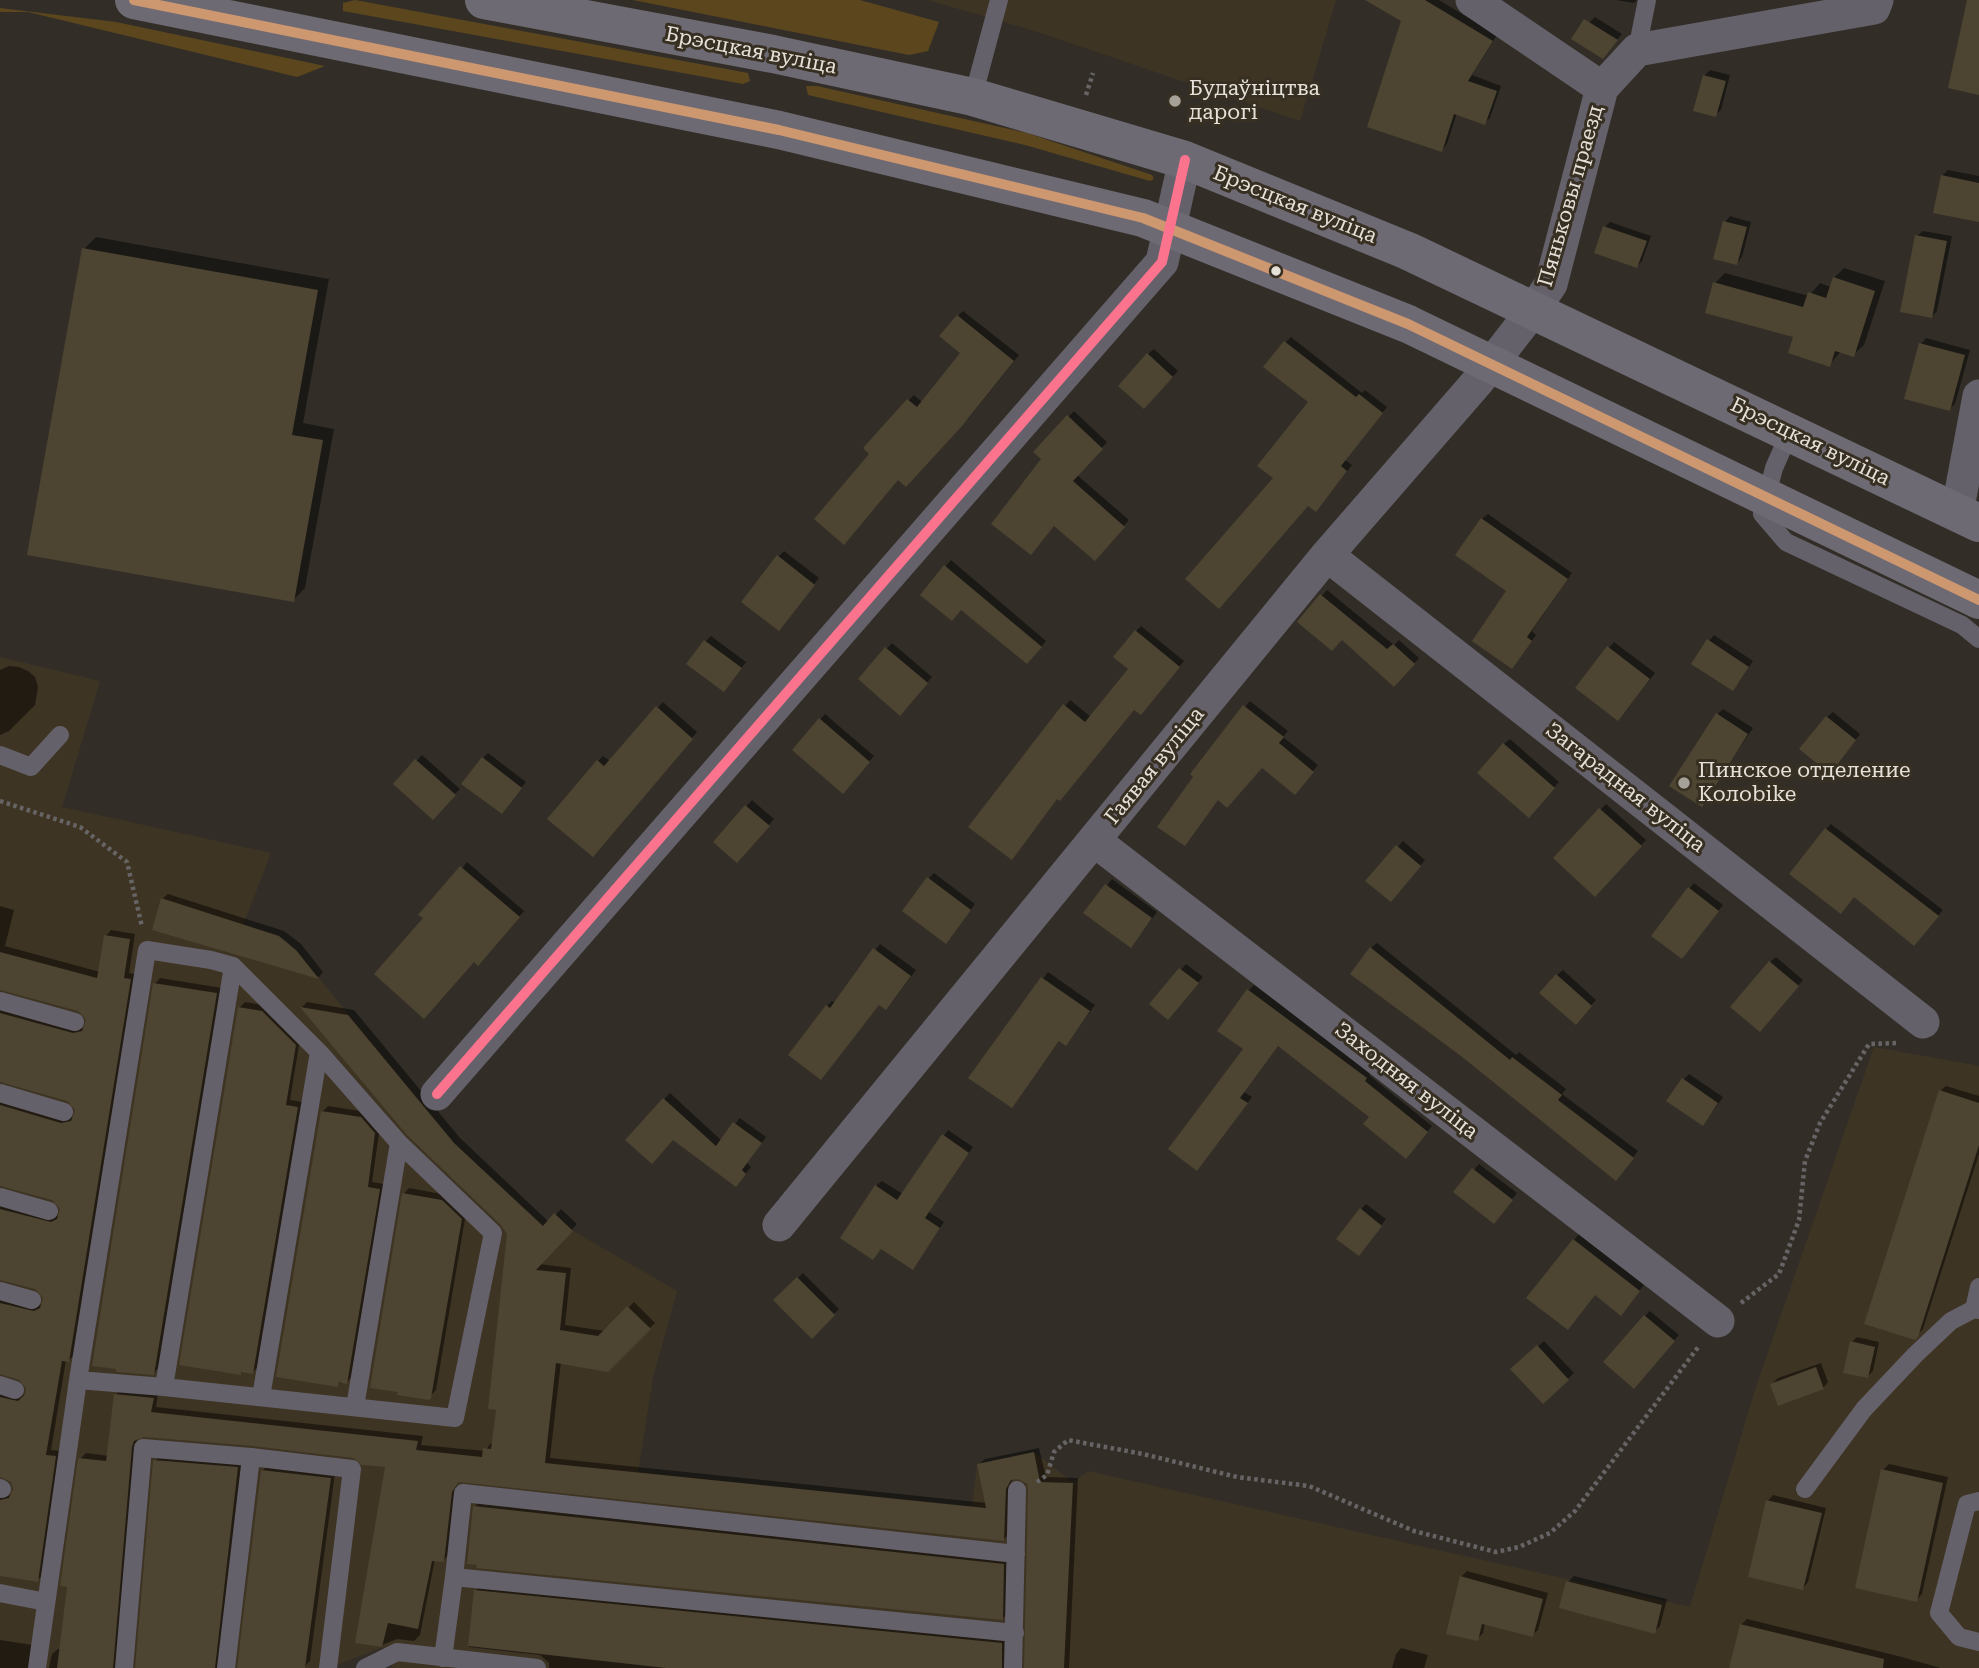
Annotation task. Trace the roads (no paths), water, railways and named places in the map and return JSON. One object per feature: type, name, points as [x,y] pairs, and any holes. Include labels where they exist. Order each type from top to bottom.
[{"type":"main road","points":[[134,0],[779,130],[1143,218],[1408,324],[1979,600]]},
{"type":"main road","name":"Брэсцкая вуліца","points":[[484,0],[773,54],[973,97],[1185,160],[1408,251],[1968,518]]},
{"type":"street","points":[[1472,0],[1602,88]]},
{"type":"street","points":[[1637,50],[1874,8],[1877,0]]},
{"type":"street","name":"Пяньковы праезд","points":[[1534,309],[1550,284],[1602,88],[1637,50]]},
{"type":"street","points":[[437,1094],[1162,262],[1185,160]]},
{"type":"street","name":"Гаявая вуліца","points":[[779,1225],[1327,555],[1491,364],[1534,309]]},
{"type":"street","points":[[1968,518],[1979,396]]},
{"type":"street","name":"Загарадная вуліца","points":[[1327,555],[1923,1022]]},
{"type":"street","name":"Заходняя вуліца","points":[[1095,841],[1717,1321]]},
{"type":"lane","points":[[973,97],[999,0]]},
{"type":"lane","points":[[1637,50],[1647,0]]},
{"type":"lane","points":[[1790,432],[1774,468],[1762,514],[1786,542],[1962,625],[1979,639]]},
{"type":"lane","points":[[0,755],[32,767],[60,735]]},
{"type":"lane","points":[[37,1668],[78,1380],[148,950],[233,966],[319,1052],[399,1143],[493,1233],[455,1418],[78,1380]]},
{"type":"lane","points":[[164,1387],[233,966]]},
{"type":"lane","points":[[0,1001],[75,1022]]},
{"type":"lane","points":[[261,1397],[319,1052]]},
{"type":"lane","points":[[0,1093],[64,1112]]},
{"type":"lane","points":[[355,1407],[399,1143]]},
{"type":"lane","points":[[0,1197],[49,1211]]},
{"type":"lane","points":[[1805,1489],[1864,1409],[1951,1321],[1976,1309],[1979,1287]]},
{"type":"lane","points":[[0,1291],[32,1300]]},
{"type":"lane","points":[[124,1668],[143,1448],[352,1469],[328,1668]]},
{"type":"lane","points":[[226,1668],[251,1457]]},
{"type":"lane","points":[[1013,1668],[1017,1490]]},
{"type":"lane","points":[[443,1658],[463,1493],[1016,1554]]},
{"type":"lane","points":[[1979,1502],[1967,1504],[1939,1613],[1959,1637],[1979,1642]]},
{"type":"lane","points":[[454,1577],[1015,1633]]},
{"type":"lane","points":[[0,1593],[47,1602]]},
{"type":"lane","points":[[365,1668],[397,1652],[537,1668]]},
{"type":"place","name":"Будаўніцтва дарогі","points":[[1175,101]]},
{"type":"place","name":"Пинское отделение Колоbike","points":[[1684,783]]}]
